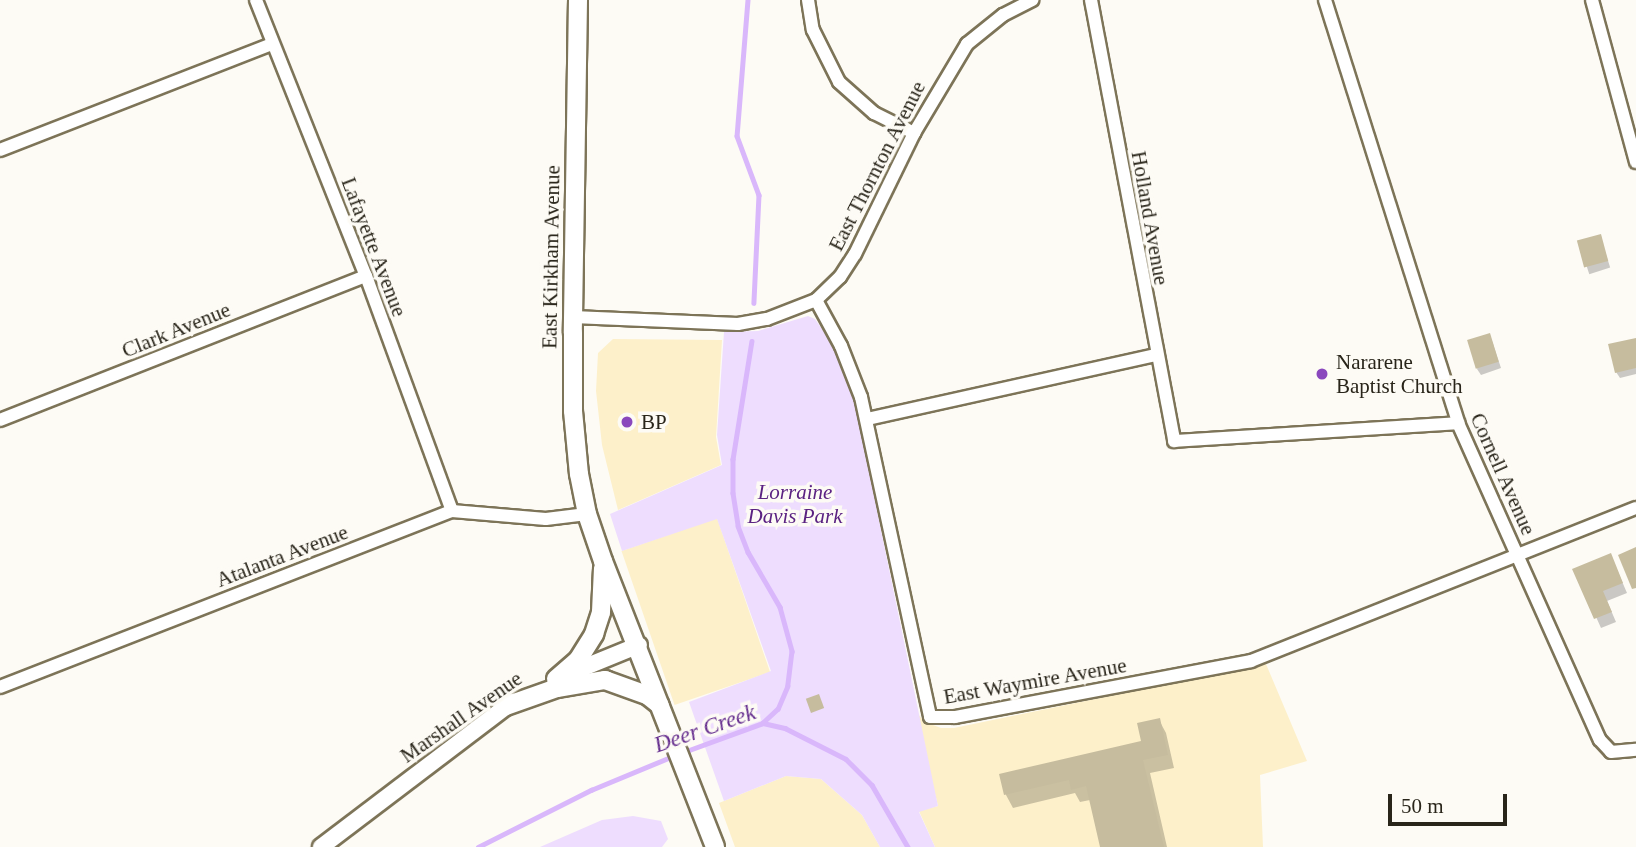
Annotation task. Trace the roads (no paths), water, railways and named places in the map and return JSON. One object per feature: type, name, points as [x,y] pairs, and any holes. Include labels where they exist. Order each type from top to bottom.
[{"type":"main road","name":"East Kirkham Avenue","points":[[578,0],[573,411],[587,514],[715,847]]},
{"type":"main road","points":[[556,679],[578,660],[594,635],[601,612],[603,561]]},
{"type":"main road","points":[[503,707],[557,688],[604,680],[647,695],[660,705]]},
{"type":"street","name":"Lafayette Avenue","points":[[256,0],[366,276],[452,511]]},
{"type":"street","points":[[808,0],[813,30],[839,82],[874,113],[914,133]]},
{"type":"street","name":"East Thornton Avenue","points":[[573,317],[738,324],[768,319],[816,300],[840,277],[855,254],[914,133],[967,44],[1003,15],[1032,0]]},
{"type":"street","name":"Holland Avenue","points":[[1091,0],[1174,442],[1458,423]]},
{"type":"street","name":"Cornell Avenue","points":[[1325,0],[1458,423],[1600,740],[1611,752],[1636,750]]},
{"type":"street","points":[[1592,0],[1636,162]]},
{"type":"street","points":[[0,150],[272,44]]},
{"type":"street","name":"Clark Avenue","points":[[0,421],[366,276]]},
{"type":"street","name":"East Waymire Avenue","points":[[816,300],[852,371],[867,419],[930,717],[956,718],[1251,661],[1517,553]]},
{"type":"street","points":[[867,419],[1156,355]]},
{"type":"street","points":[[1517,553],[1636,508]]},
{"type":"street","name":"Atalanta Avenue","points":[[0,687],[452,511],[546,519],[587,514]]},
{"type":"street","name":"Marshall Avenue","points":[[321,847],[503,707],[556,679],[639,645]]},
{"type":"waterway","points":[[748,0],[737,136],[759,195],[754,303]]},
{"type":"waterway","points":[[752,341],[733,459],[733,493],[738,526],[748,552],[780,607],[792,651],[788,686],[778,709],[763,723]]},
{"type":"waterway","name":"Deer Creek","points":[[681,753],[763,723],[785,728],[846,759],[872,785],[908,847]]},
{"type":"waterway","name":"Deer Creek","points":[[478,847],[591,790],[673,756]]},
{"type":"place","name":"Nararene Baptist Church","points":[[1322,374]]},
{"type":"place","name":"BP","points":[[627,422]]},
{"type":"park label","name":"Lorraine Davis Park","points":[[795,504]]}]
